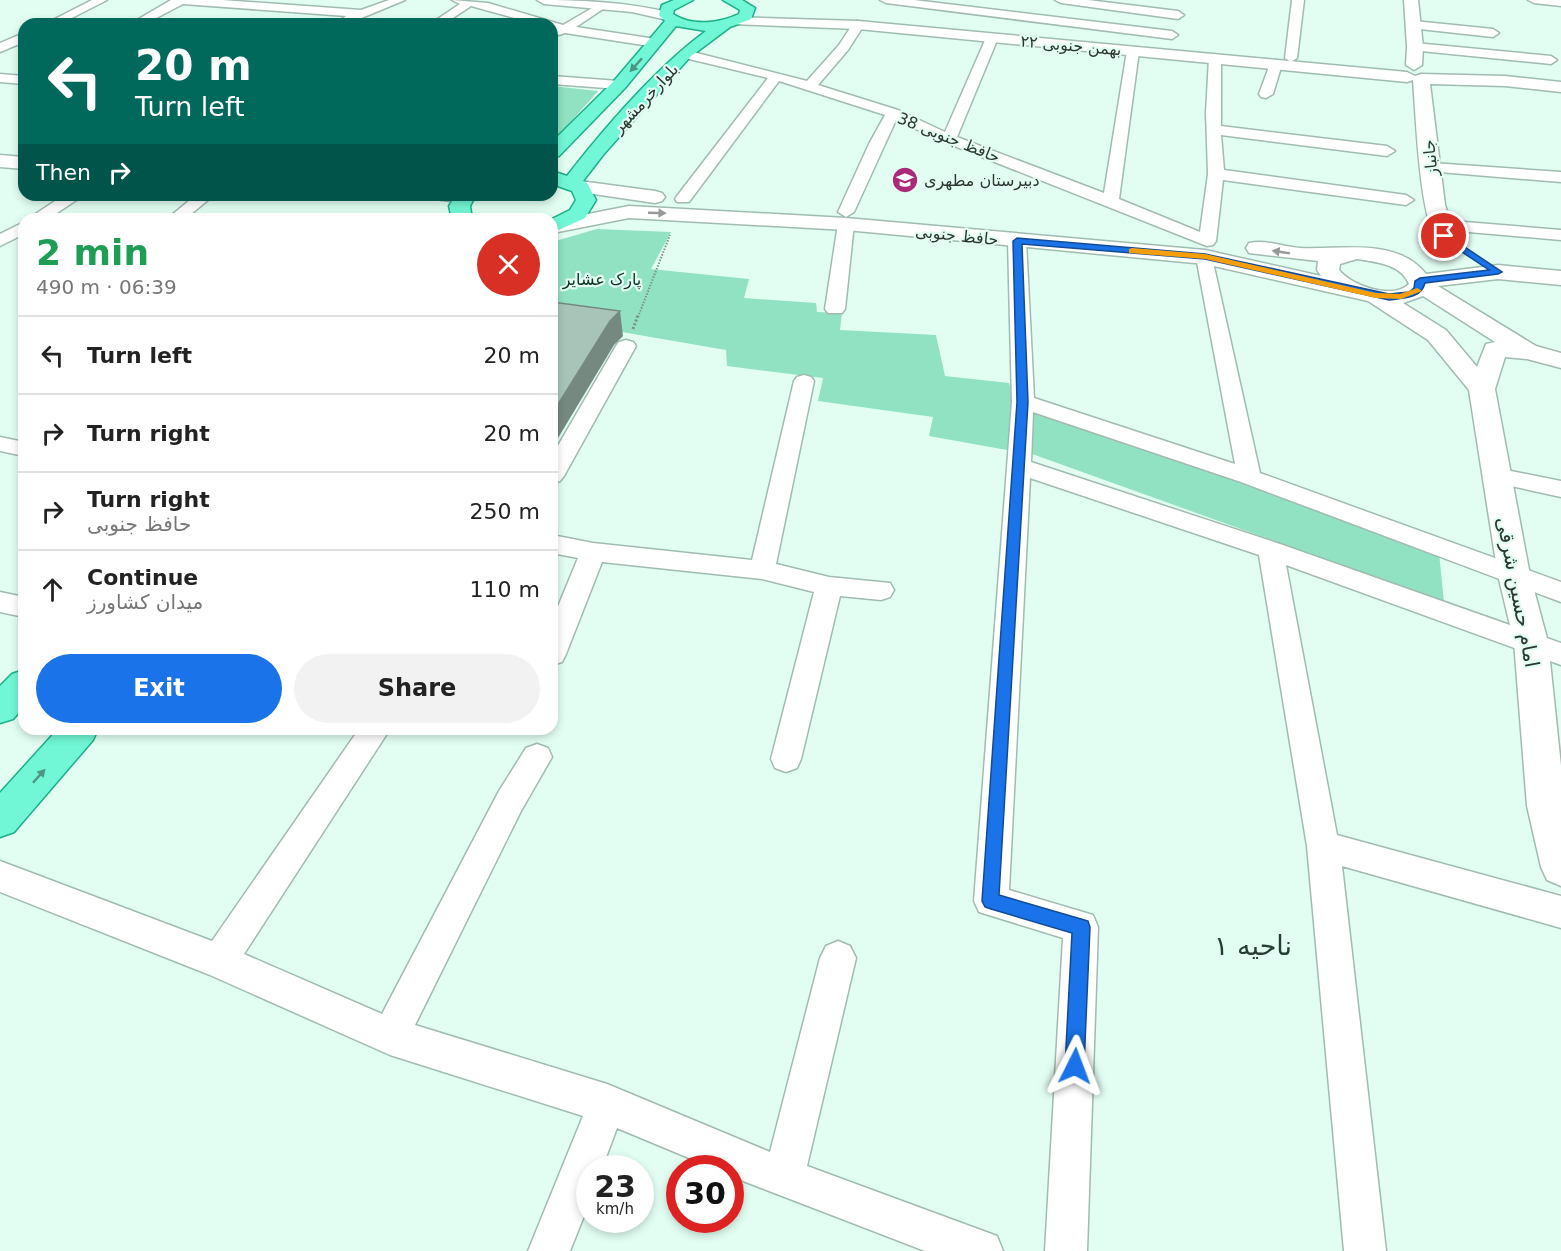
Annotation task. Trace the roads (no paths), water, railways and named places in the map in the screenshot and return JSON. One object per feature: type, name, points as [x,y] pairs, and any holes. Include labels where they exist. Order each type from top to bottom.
[{"type":"main road","name":"بلوارخرمشهر","points":[[558,146],[619,85],[665,28],[667,8],[686,0]]},
{"type":"main road","points":[[665,28],[731,22],[748,13],[748,8],[736,1]]},
{"type":"main road","name":"بلوارخرمشهر","points":[[576,185],[596,151],[685,54],[709,34],[731,22]]},
{"type":"main road","points":[[665,28],[690,28],[709,34]]},
{"type":"main road","points":[[558,150],[568,155],[596,151]]},
{"type":"main road","points":[[558,179],[576,185],[585,193],[584,207],[570,220],[558,225]]},
{"type":"main road","points":[[0,709],[18,690]]},
{"type":"main road","points":[[0,820],[75,735]]},
{"type":"street","points":[[64,18],[101,0]]},
{"type":"street","points":[[147,18],[180,0],[363,14]]},
{"type":"street","points":[[236,15],[264,0]]},
{"type":"street","points":[[327,11],[347,0]]},
{"type":"street","points":[[353,18],[399,0]]},
{"type":"street","points":[[544,0],[599,7],[635,4],[665,28]]},
{"type":"street","points":[[949,139],[992,35],[1021,0]]},
{"type":"street","points":[[1061,0],[1178,15]]},
{"type":"street","points":[[809,87],[872,11],[1007,16],[1172,41],[1178,15],[1186,0]]},
{"type":"street","points":[[1291,58],[1298,0]]},
{"type":"street","name":"جانباز","points":[[1411,0],[1417,73],[1432,168],[1435,205],[1444,243]]},
{"type":"street","points":[[1534,0],[1561,1]]},
{"type":"street","points":[[443,18],[464,1],[525,18]]},
{"type":"street","name":"۲۲ بهمن جنوبی","points":[[736,1],[772,16]]},
{"type":"street","points":[[558,32],[581,20],[599,7]]},
{"type":"street","name":"۲۲ بهمن جنوبی","points":[[731,22],[772,16],[872,11],[992,35],[1133,51],[1276,64],[1417,73],[1505,81],[1560,89]]},
{"type":"street","points":[[1414,25],[1493,33]]},
{"type":"street","points":[[558,27],[565,29],[665,28]]},
{"type":"street","name":"۲۲ بهمن جنوبی","points":[[992,35],[1172,41],[1417,73]]},
{"type":"street","points":[[0,48],[18,40]]},
{"type":"street","points":[[1415,47],[1551,60]]},
{"type":"street","points":[[1111,201],[1133,51]]},
{"type":"street","name":"حافظ جنوبی 38","points":[[685,54],[776,76],[893,113],[949,139],[1111,201],[1206,249]]},
{"type":"street","points":[[1215,58],[1216,174],[1206,249],[1249,477]]},
{"type":"street","points":[[1266,94],[1276,64]]},
{"type":"street","points":[[680,206],[776,76]]},
{"type":"street","points":[[0,78],[18,80]]},
{"type":"street","points":[[558,80],[619,85]]},
{"type":"street","points":[[835,309],[846,218],[876,144],[893,113]]},
{"type":"street","points":[[1214,130],[1387,151]]},
{"type":"street","points":[[0,161],[18,162]]},
{"type":"street","points":[[1432,168],[1561,177]]},
{"type":"street","points":[[1216,174],[1406,200]]},
{"type":"street","name":"حافظ جنوبی","points":[[576,185],[636,204],[846,218],[1206,249],[1365,293]]},
{"type":"street","points":[[46,213],[66,201]]},
{"type":"street","points":[[183,213],[199,201]]},
{"type":"street","name":"حافظ جنوبی","points":[[558,225],[636,204]]},
{"type":"street","name":"حافظ جنوبی","points":[[846,218],[1017,241],[1298,254],[1357,253],[1378,256]]},
{"type":"street","points":[[0,241],[18,230]]},
{"type":"street","points":[[1378,256],[1444,243],[1561,235]]},
{"type":"street","points":[[1017,241],[1023,402],[991,901],[1081,927],[1066,1251]]},
{"type":"street","points":[[1444,243],[1498,272]]},
{"type":"street","points":[[1340,255],[1329,261],[1328,270],[1337,280],[1365,293],[1437,335],[1495,349],[1529,352],[1561,361]]},
{"type":"street","points":[[1378,256],[1412,270],[1420,283],[1529,352]]},
{"type":"street","points":[[1365,293],[1389,297],[1411,294],[1420,283],[1498,272],[1561,278]]},
{"type":"street","points":[[1461,310],[1463,276]]},
{"type":"street","points":[[1437,335],[1482,389]]},
{"type":"street","points":[[558,465],[626,346]]},
{"type":"street","points":[[1482,389],[1495,349]]},
{"type":"street","points":[[762,570],[804,381]]},
{"type":"street","name":"امام حسین شرقی","points":[[1482,389],[1514,575],[1546,648],[1546,806],[1561,867]]},
{"type":"street","points":[[1023,402],[1249,477],[1561,592]]},
{"type":"street","points":[[1019,466],[1271,550],[1546,648]]},
{"type":"street","points":[[1496,476],[1561,489]]},
{"type":"street","points":[[558,545],[593,552],[762,570],[829,586],[881,590]]},
{"type":"street","points":[[1271,550],[1323,846],[1365,1251]]},
{"type":"street","points":[[558,639],[593,552]]},
{"type":"street","points":[[786,759],[829,586]]},
{"type":"street","points":[[0,602],[18,606]]},
{"type":"street","points":[[219,961],[371,735]]},
{"type":"street","points":[[390,1036],[510,801],[537,757]]},
{"type":"street","points":[[1323,846],[1561,912]]},
{"type":"street","points":[[0,876],[219,961],[390,1036],[607,1104],[784,1178],[982,1251]]},
{"type":"street","points":[[784,1178],[838,958]]},
{"type":"street","points":[[549,1251],[607,1104]]},
{"type":"place","name":"دبیرستان مطهری","points":[[905,180]]},
{"type":"district","name":"ناحیه ۱","points":[[1253,946]]},
{"type":"park label","name":"پارک عشایر","points":[[602,279]]}]
